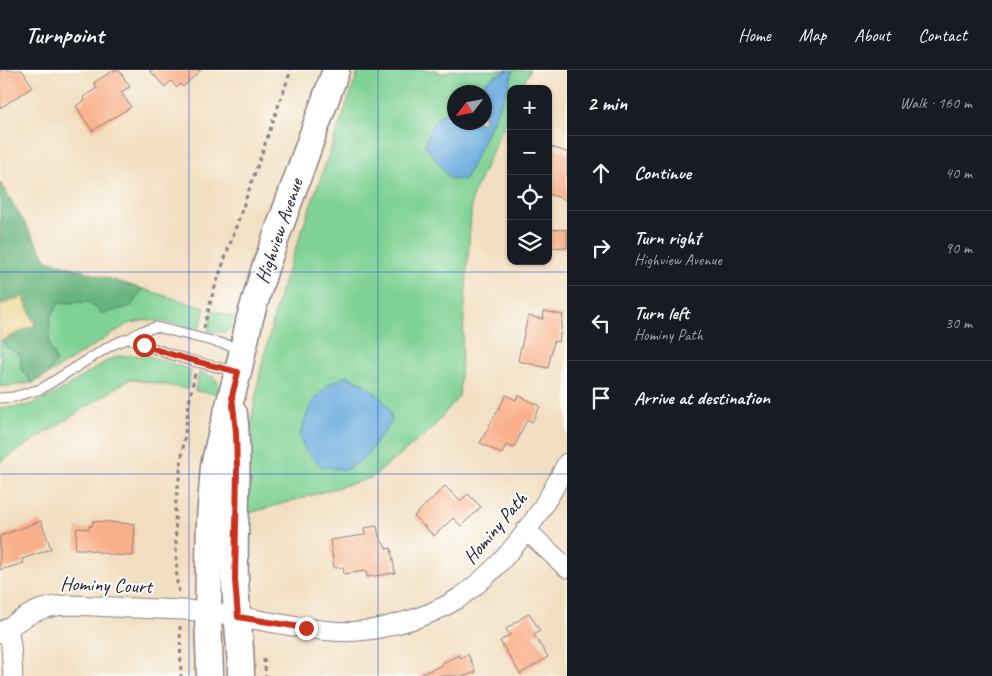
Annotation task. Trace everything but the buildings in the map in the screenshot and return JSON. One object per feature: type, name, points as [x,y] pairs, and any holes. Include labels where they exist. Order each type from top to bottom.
[{"type":"street","name":"Highview Avenue","points":[[210,676],[208,612],[210,520],[214,466],[250,318],[265,268],[336,70]]},
{"type":"street","name":"Highview Avenue","points":[[238,372],[235,580],[241,676]]},
{"type":"street","name":"Hominy Path","points":[[208,612],[334,631],[384,628],[412,620],[450,603],[478,583],[499,563],[547,500],[567,463]]},
{"type":"street","points":[[526,530],[567,568]]},
{"type":"street","name":"Hominy Court","points":[[13,676],[11,645],[4,630],[32,612],[56,605],[69,604],[208,612]]},
{"type":"lane","points":[[0,398],[13,398],[40,389],[110,346],[142,331],[156,327],[202,338],[238,372]]},
{"type":"lane","points":[[130,338],[155,350],[238,372]]},
{"type":"path","points":[[202,338],[215,288],[291,70]]},
{"type":"path","points":[[181,676],[176,509],[189,403],[197,362]]},
{"type":"green space","points":[[359,70],[437,70],[443,74],[451,70],[509,70],[493,77],[482,85],[447,85],[447,111],[433,122],[465,179],[488,130],[492,130],[492,122],[507,90],[507,118],[472,197],[459,396],[429,432],[371,478],[243,515],[249,434],[260,373],[280,292]],"holes":[[[346,376],[360,381],[376,394],[377,437],[367,454],[345,470],[300,436],[312,402]]]},
{"type":"green space","points":[[513,70],[530,70],[523,85],[509,85]]},
{"type":"green space","points":[[0,182],[47,260],[143,289],[131,306],[103,314],[88,302],[59,303],[50,317],[49,345],[56,361],[47,375],[32,383],[21,368],[21,355],[6,347],[2,340],[35,325],[23,297],[0,305]]},
{"type":"green space","points":[[143,289],[205,308],[199,329],[146,320],[128,324],[47,375],[56,361],[49,345],[50,317],[59,303],[88,302],[131,306]]},
{"type":"green space","points":[[212,310],[234,317],[228,330],[222,332],[208,331]]},
{"type":"green space","points":[[2,340],[6,347],[21,355],[21,368],[32,383],[0,387],[0,341]]},
{"type":"green space","points":[[119,356],[150,356],[191,370],[188,389],[130,379],[0,462],[0,408],[35,403],[55,394],[109,360]]},
{"type":"green space","points":[[199,372],[215,378],[219,385],[217,394],[195,391]]},
{"type":"sand","points":[[23,297],[35,325],[0,341],[0,305]]},
{"type":"water","points":[[513,70],[509,85],[507,85],[507,90],[492,122],[492,85],[482,85],[493,77]]},
{"type":"water","points":[[447,111],[447,130],[488,130],[465,179],[451,180],[425,145],[433,122]]},
{"type":"water","points":[[346,376],[364,384],[375,392],[388,407],[392,422],[362,460],[345,470],[321,466],[305,450],[300,436],[312,402],[328,385]]},
{"type":"route","points":[[144,345],[155,350],[238,372],[232,396],[236,432],[235,580],[238,617],[306,628]]}]
